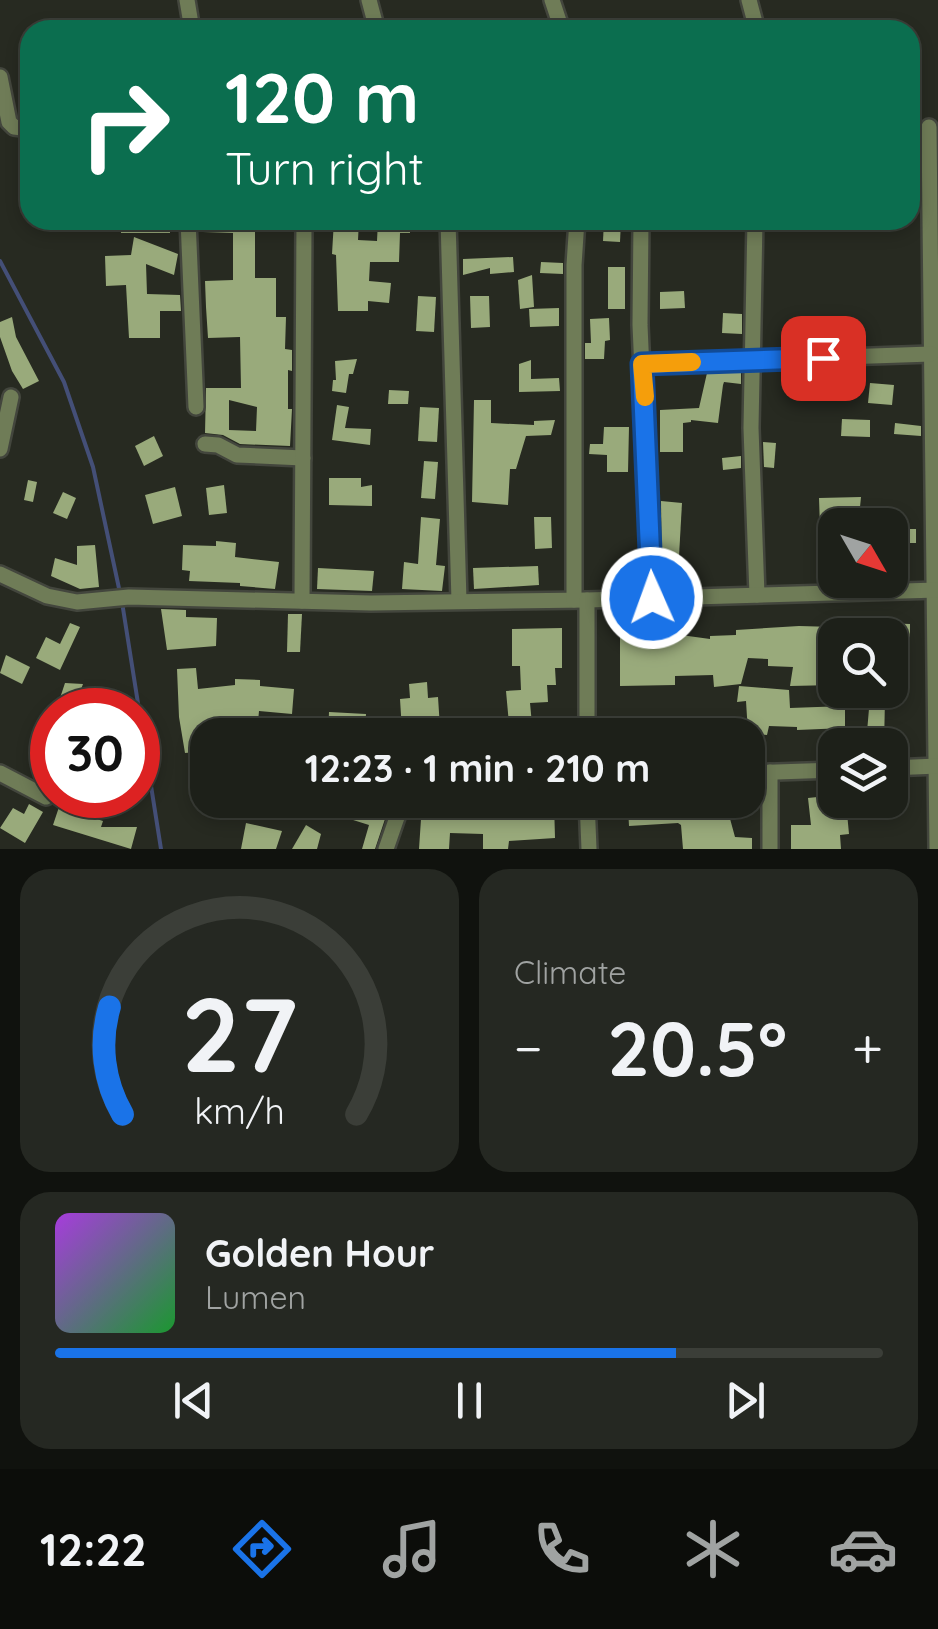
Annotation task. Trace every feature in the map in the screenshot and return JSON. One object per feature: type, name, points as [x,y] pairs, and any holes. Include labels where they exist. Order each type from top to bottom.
[{"type":"street","points":[[0,77],[8,122],[20,128]]},
{"type":"street","points":[[933,127],[936,849]]},
{"type":"street","points":[[188,230],[196,408]]},
{"type":"street","points":[[302,601],[304,230]]},
{"type":"street","points":[[448,230],[459,601]]},
{"type":"street","points":[[576,230],[574,264],[586,718]]},
{"type":"street","points":[[641,230],[642,364],[652,598]]},
{"type":"street","points":[[755,230],[751,360],[757,595]]},
{"type":"street","points":[[642,364],[931,354]]},
{"type":"street","points":[[0,449],[11,397]]},
{"type":"street","points":[[205,444],[237,455],[303,458]]},
{"type":"street","points":[[0,574],[64,601],[581,600],[935,590]]},
{"type":"street","points":[[908,767],[937,766]]},
{"type":"street","points":[[765,772],[818,771]]},
{"type":"street","points":[[770,772],[770,849]]},
{"type":"street","points":[[0,774],[30,789]]},
{"type":"street","points":[[386,849],[397,818]]},
{"type":"street","points":[[588,818],[589,849]]},
{"type":"building","points":[[121,230],[170,230],[170,233]]},
{"type":"building","points":[[203,230],[255,230],[255,278],[276,278],[276,317],[286,317],[285,349],[292,350],[292,371],[288,370],[290,446],[240,444],[223,435],[205,433],[206,388],[241,388],[240,337],[208,338],[206,307],[205,281],[233,280],[233,233]],"holes":[[[229,400],[257,407],[256,431],[229,430]]]},
{"type":"building","points":[[333,230],[358,230],[358,240],[377,241],[378,230],[410,230],[400,233],[399,262],[370,262],[369,281],[391,283],[389,303],[368,301],[368,311],[338,311],[336,255],[332,254]]},
{"type":"building","points":[[604,230],[621,230],[620,242],[603,241]]},
{"type":"building","points":[[134,237],[178,254],[174,275],[146,264],[147,294],[180,295],[181,311],[160,311],[160,338],[129,338],[126,285],[106,286],[105,256],[131,255]]},
{"type":"building","points":[[513,257],[514,272],[490,274],[490,268],[463,275],[463,259]]},
{"type":"building","points":[[541,262],[563,263],[563,274],[540,273]]},
{"type":"building","points":[[608,267],[625,267],[625,309],[608,309]]},
{"type":"building","points":[[532,275],[534,307],[520,309],[518,280]]},
{"type":"building","points":[[684,291],[685,308],[660,309],[660,292]]},
{"type":"building","points":[[418,296],[436,297],[434,332],[416,331]]},
{"type":"building","points":[[470,296],[489,296],[490,327],[471,328]]},
{"type":"building","points":[[559,308],[559,326],[530,327],[529,309]]},
{"type":"building","points":[[723,313],[742,314],[742,334],[722,333]]},
{"type":"building","points":[[12,317],[16,337],[39,381],[23,389],[0,337],[0,322]]},
{"type":"building","points":[[609,318],[610,340],[605,341],[604,359],[585,359],[585,343],[591,343],[590,319]]},
{"type":"building","points":[[357,359],[346,393],[332,391],[335,361]]},
{"type":"building","points":[[531,360],[531,379],[559,378],[560,391],[519,392],[519,364]]},
{"type":"building","points":[[741,372],[741,384],[724,382],[718,423],[683,423],[683,452],[660,452],[660,410],[699,408],[707,373]]},
{"type":"building","points":[[870,383],[894,385],[892,405],[868,403]]},
{"type":"building","points":[[389,390],[409,391],[408,404],[388,404]]},
{"type":"building","points":[[474,400],[491,400],[491,423],[534,425],[534,421],[555,420],[551,435],[526,436],[516,469],[510,469],[508,505],[472,502]]},
{"type":"building","points":[[337,405],[349,407],[345,428],[371,429],[370,445],[332,440]]},
{"type":"building","points":[[420,407],[439,408],[437,442],[418,441]]},
{"type":"building","points":[[842,419],[870,420],[870,437],[841,436]]},
{"type":"building","points":[[895,423],[921,426],[921,436],[894,434]]},
{"type":"building","points":[[604,427],[629,427],[628,472],[607,472],[607,455],[589,454],[590,444],[603,444]]},
{"type":"building","points":[[154,436],[163,456],[144,466],[135,446]]},
{"type":"building","points":[[763,442],[776,443],[774,468],[764,467]]},
{"type":"building","points":[[741,456],[741,468],[723,470],[722,458]]},
{"type":"building","points":[[424,461],[438,462],[435,499],[421,498]]},
{"type":"building","points":[[329,478],[361,478],[361,487],[372,485],[372,506],[329,505]]},
{"type":"building","points":[[28,480],[37,482],[33,502],[24,500]]},
{"type":"building","points":[[224,485],[227,513],[209,515],[206,488]]},
{"type":"building","points":[[175,487],[182,516],[153,524],[145,495]]},
{"type":"building","points":[[63,492],[76,498],[67,519],[53,513]]},
{"type":"building","points":[[861,497],[860,507],[870,508],[819,508],[819,498]]},
{"type":"building","points":[[661,501],[682,503],[678,574],[662,574]]},
{"type":"building","points":[[421,517],[440,519],[436,565],[445,566],[442,591],[402,589],[404,562],[418,564]]},
{"type":"building","points":[[534,517],[551,517],[552,548],[535,549]]},
{"type":"building","points":[[908,529],[916,529],[916,543],[908,543]]},
{"type":"building","points":[[216,541],[236,543],[235,557],[279,562],[275,589],[189,581],[190,571],[182,570],[183,545],[216,546]]},
{"type":"building","points":[[95,545],[99,587],[80,589],[51,576],[55,558],[77,565],[77,546]]},
{"type":"building","points":[[538,566],[539,585],[474,589],[473,568]]},
{"type":"building","points":[[318,568],[374,571],[372,591],[317,589]]},
{"type":"building","points":[[161,609],[186,610],[186,617],[217,618],[216,646],[167,650]]},
{"type":"building","points":[[288,614],[302,614],[300,652],[287,652]]},
{"type":"building","points":[[70,623],[80,627],[60,670],[36,658],[46,637],[60,644]]},
{"type":"building","points":[[908,624],[910,624],[908,681]]},
{"type":"building","points":[[818,627],[818,685],[790,686],[793,667],[768,666],[768,659],[748,658],[741,684],[714,687],[713,675],[675,676],[675,685],[620,686],[620,633],[659,632],[710,639],[736,635],[736,630]]},
{"type":"building","points":[[562,628],[562,668],[555,668],[556,685],[547,685],[548,702],[530,703],[531,718],[508,718],[506,691],[521,690],[520,666],[512,666],[512,629]]},
{"type":"building","points":[[6,655],[30,667],[22,684],[0,673]]},
{"type":"building","points":[[196,668],[198,689],[235,685],[235,679],[260,680],[260,686],[294,689],[292,714],[259,711],[258,718],[190,718],[190,753],[185,753],[177,669]]},
{"type":"building","points":[[427,682],[428,698],[438,697],[439,718],[401,718],[400,699],[410,698],[409,684]]},
{"type":"building","points":[[65,683],[83,684],[82,688],[63,688]]},
{"type":"building","points":[[739,686],[789,690],[790,708],[845,708],[845,728],[797,730],[769,726],[765,735],[765,718],[747,718],[746,701],[737,702]]},
{"type":"building","points":[[869,708],[885,708],[884,728],[867,728]]},
{"type":"building","points":[[329,712],[366,714],[366,718],[329,718]]},
{"type":"building","points":[[818,797],[818,818],[848,818],[849,834],[840,835],[841,849],[791,849],[791,825],[811,825],[808,798]]},
{"type":"building","points":[[29,804],[30,818],[40,818],[25,843],[0,828],[13,808],[24,814]]},
{"type":"building","points":[[55,818],[94,818],[103,821],[101,827],[137,827],[131,849],[53,825]]},
{"type":"building","points":[[347,818],[385,818],[375,849],[362,849],[369,825]]},
{"type":"building","points":[[421,818],[554,818],[555,838],[509,841],[508,849],[483,849],[483,834],[450,833],[449,849],[419,849]]},
{"type":"building","points":[[629,818],[730,818],[735,837],[752,838],[752,849],[683,849],[678,823],[629,826]]},
{"type":"building","points":[[246,823],[282,831],[276,849],[241,849]]},
{"type":"building","points":[[306,825],[321,834],[317,849],[292,849]]},
{"type":"waterway","points":[[0,261],[64,382],[93,467],[120,593]]},
{"type":"waterway","points":[[122,602],[161,849]]},
{"type":"slow traffic","points":[[645,397],[642,364],[692,362]]},
{"type":"route","points":[[652,598],[642,364],[823,358]]}]
